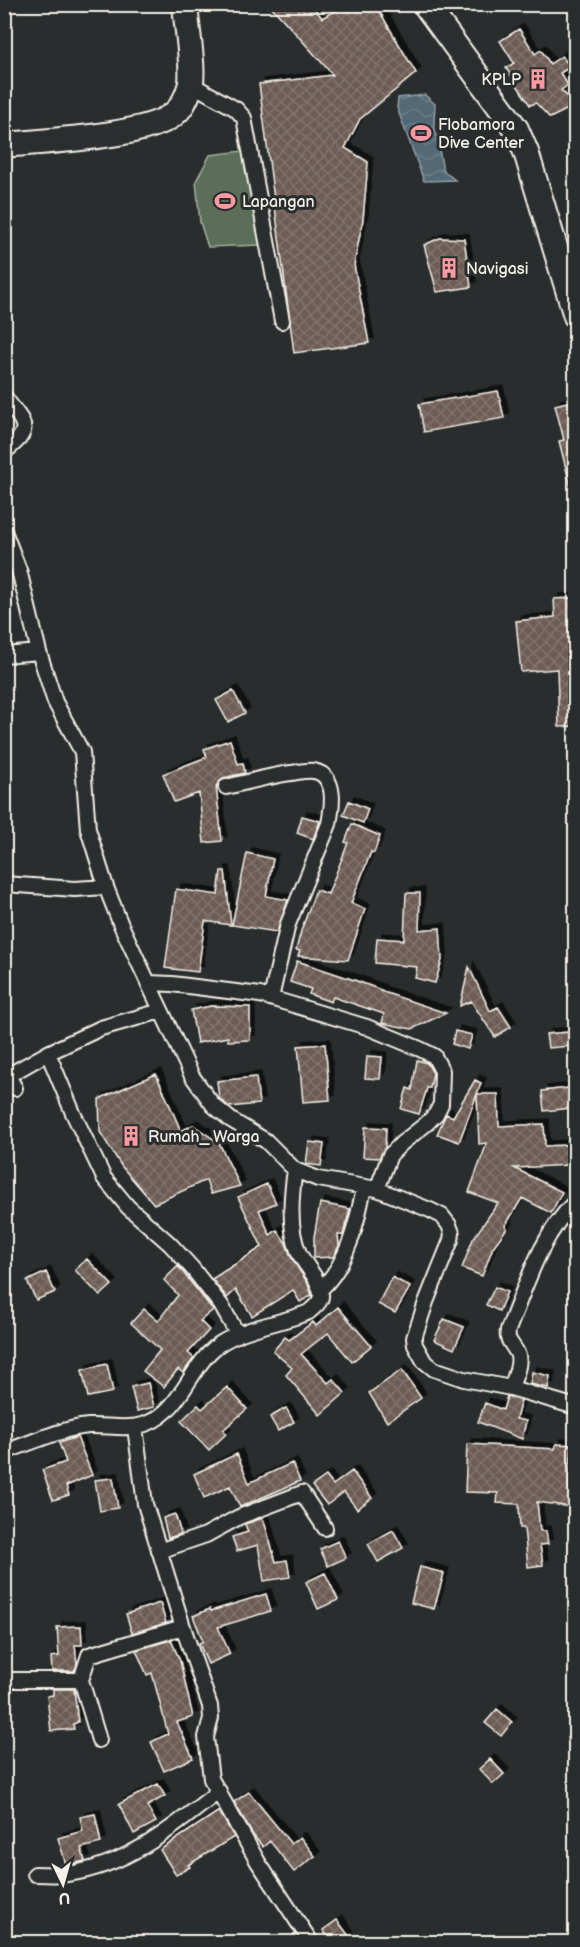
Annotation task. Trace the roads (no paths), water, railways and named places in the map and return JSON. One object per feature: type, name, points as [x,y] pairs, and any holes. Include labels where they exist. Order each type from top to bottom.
[{"type":"highway","points":[[4,146],[117,133],[150,127],[173,116],[183,105],[191,84],[185,4]]},
{"type":"highway","points":[[425,4],[516,129],[526,152],[576,316]]},
{"type":"street","points":[[191,84],[236,109],[244,118],[282,321]]},
{"type":"street","points":[[4,396],[23,422],[25,429],[20,439],[4,452]]},
{"type":"street","points":[[4,531],[19,570],[39,652],[55,702],[82,752],[88,829],[106,887],[121,925],[192,1076],[213,1105],[231,1120],[266,1141],[295,1170],[318,1179],[370,1188],[442,1216],[452,1233],[449,1248],[414,1338],[418,1353],[424,1361],[434,1369],[464,1379],[511,1388],[576,1407]]},
{"type":"street","points":[[4,655],[39,652]]},
{"type":"street","points":[[226,787],[276,775],[313,771],[324,777],[330,785],[332,807],[329,824],[288,924],[271,998]]},
{"type":"street","points":[[4,884],[75,889],[106,887]]},
{"type":"street","points":[[148,983],[172,984],[271,998],[367,1027],[434,1056],[438,1063],[442,1071],[441,1104],[436,1114],[390,1155],[370,1188],[335,1275],[320,1290]]},
{"type":"street","points":[[15,1088],[7,1072],[101,1028],[161,1011]]},
{"type":"street","points":[[48,1053],[104,1178],[128,1207],[170,1244],[192,1268],[221,1305],[238,1335]]},
{"type":"street","points":[[4,1452],[87,1426],[135,1427],[149,1423],[170,1407],[206,1357],[218,1345],[238,1335],[309,1312],[320,1300],[320,1290],[297,1249],[292,1222],[291,1195],[295,1170]]},
{"type":"street","points":[[511,1388],[519,1362],[518,1354],[508,1341],[508,1330],[534,1264],[550,1235],[568,1208],[576,1201]]},
{"type":"street","points":[[135,1427],[145,1504],[210,1706],[211,1718],[206,1748],[211,1779],[258,1862],[311,1942]]},
{"type":"street","points":[[159,1551],[206,1535],[239,1517],[302,1493],[325,1528]]},
{"type":"street","points":[[99,1740],[81,1680],[89,1655],[183,1627]]},
{"type":"street","points":[[4,1680],[81,1680]]},
{"type":"street","points":[[35,1874],[67,1874],[110,1863],[171,1829],[219,1791]]},
{"type":"water","name":"Flobamora Dive Center","points":[[425,95],[435,104],[434,124],[443,170],[455,180],[424,181],[397,108],[398,98]]},
{"type":"place","name":"KPLP","points":[[538,79]]},
{"type":"place","name":"Flobamora Dive Center","points":[[421,133]]},
{"type":"place","name":"Lapangan","points":[[225,201]]},
{"type":"place","name":"Navigasi","points":[[449,268]]},
{"type":"place","name":"Rumah_ Warga","points":[[131,1136]]}]
